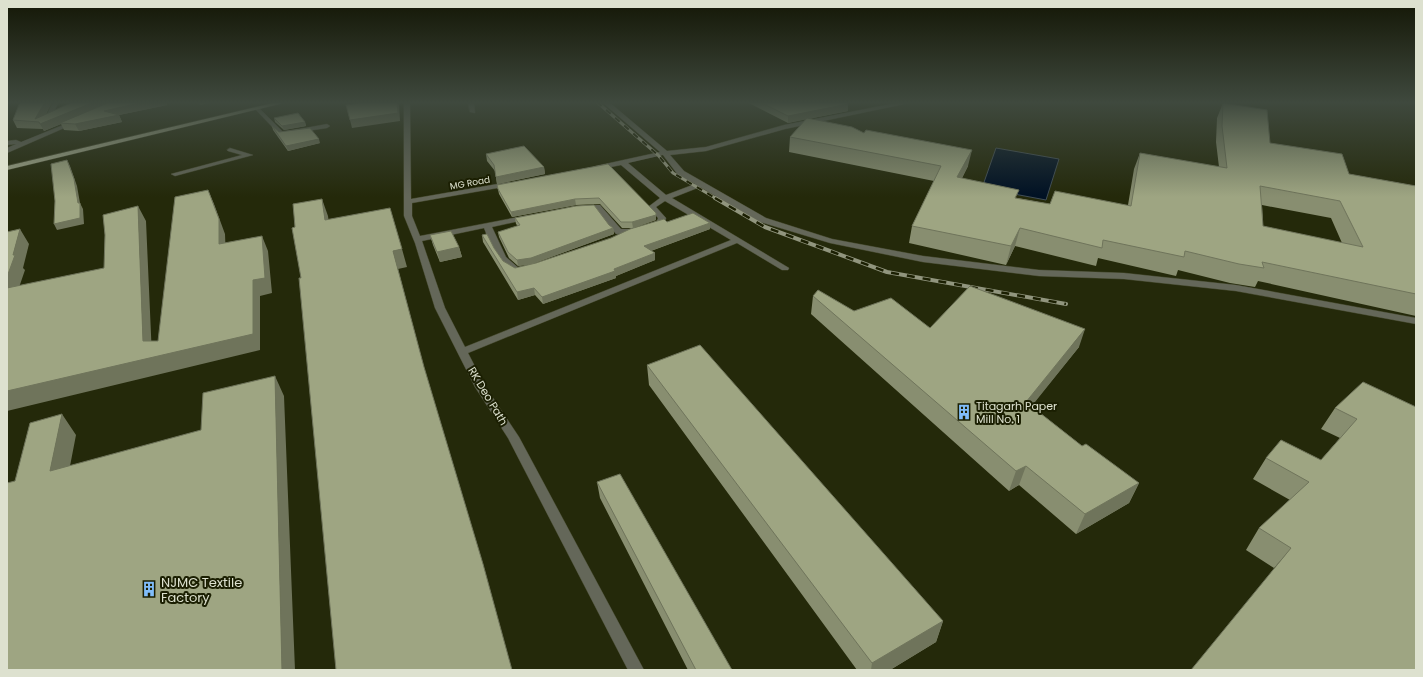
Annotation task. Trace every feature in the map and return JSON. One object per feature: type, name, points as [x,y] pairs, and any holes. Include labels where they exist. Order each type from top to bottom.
[{"type":"main road","points":[[7,162],[135,134]]},
{"type":"main road","points":[[7,168],[147,134]]},
{"type":"street","points":[[7,151],[47,134]]},
{"type":"street","name":"RK Deo Path","points":[[406,134],[408,216],[418,239],[440,308],[480,386],[513,437],[636,670]]},
{"type":"street","points":[[642,134],[665,153],[681,173],[763,220],[830,241],[924,259],[1039,273],[1124,276],[1236,288],[1416,321]]},
{"type":"street","points":[[586,170],[665,153],[706,149],[761,134]]},
{"type":"street","points":[[7,143],[16,142],[21,144]]},
{"type":"street","points":[[175,174],[250,155],[230,150]]},
{"type":"street","points":[[622,162],[665,198],[785,268]]},
{"type":"street","name":"MG Road","points":[[407,202],[519,182]]},
{"type":"street","points":[[576,208],[597,206],[618,232],[626,232],[656,225],[661,222],[662,218],[652,207],[665,198],[701,184]]},
{"type":"street","points":[[418,239],[539,215]]},
{"type":"street","points":[[487,225],[504,260],[516,271],[527,268]]},
{"type":"street","points":[[614,238],[626,232]]},
{"type":"street","points":[[462,352],[738,240]]},
{"type":"water","points":[[996,148],[1059,159],[1046,200],[982,188]]},
{"type":"building","points":[[277,134],[315,134],[319,139],[286,146]]},
{"type":"building","points":[[793,134],[885,134],[972,150],[957,177],[1019,190],[1015,198],[1050,204],[1055,191],[1131,206],[1140,153],[1227,168],[1223,134],[1269,134],[1270,143],[1342,154],[1349,174],[1416,186],[1416,294],[1262,262],[1264,268],[1239,264],[1185,251],[1184,257],[1103,240],[1102,248],[1020,228],[1011,246],[912,226],[941,166],[790,137]],"holes":[[[1260,186],[1340,201],[1363,247],[1263,226]]]},
{"type":"building","points":[[524,146],[544,167],[496,177],[494,165],[486,154]]},
{"type":"building","points":[[67,160],[74,179],[78,203],[80,203],[80,218],[54,224],[55,201],[51,164]]},
{"type":"building","points":[[608,164],[656,213],[656,215],[632,222],[621,222],[599,198],[575,199],[511,212],[497,185]]},
{"type":"building","points":[[208,190],[219,219],[219,244],[262,236],[265,278],[253,280],[253,334],[7,391],[7,288],[104,268],[105,235],[103,215],[138,206],[143,341],[158,341],[175,197]]},
{"type":"building","points":[[322,199],[325,220],[390,208],[402,249],[393,251],[424,367],[483,564],[512,670],[336,670],[299,278],[301,278],[292,228],[295,227],[293,204]]},
{"type":"building","points":[[594,205],[613,228],[531,258],[517,260],[508,252],[498,232],[520,225],[515,218],[576,206]]},
{"type":"building","points":[[693,213],[710,223],[644,246],[655,253],[614,269],[615,271],[542,297],[534,288],[517,292],[482,235],[487,234],[503,261],[515,268],[536,263],[611,238],[630,229],[664,219],[667,222]]},
{"type":"building","points":[[20,229],[13,255],[15,255],[7,277],[7,232]]},
{"type":"building","points":[[451,231],[459,247],[437,252],[430,235]]},
{"type":"building","points":[[970,286],[1085,329],[1026,402],[1082,446],[1086,444],[1139,483],[1085,514],[1026,466],[1016,471],[813,296],[818,290],[854,311],[891,298],[930,328]]},
{"type":"building","points":[[700,345],[943,621],[872,663],[647,365]]},
{"type":"building","name":"NJMC Textile Factory","points":[[275,376],[282,670],[7,670],[7,483],[15,481],[30,423],[62,414],[50,471],[201,430],[203,393]]},
{"type":"building","points":[[1363,382],[1416,407],[1416,670],[1191,670],[1291,548],[1259,528],[1309,482],[1266,458],[1281,440],[1321,460],[1357,419],[1335,408]]},
{"type":"building","points":[[620,474],[732,670],[696,670],[597,482]]},
{"type":"railway","points":[[633,134],[658,155],[673,173],[717,199]]},
{"type":"railway","points":[[715,198],[765,227],[887,272],[1066,304]]},
{"type":"place","name":"Titagarh Paper Mill No. 1","points":[[964,412]]},
{"type":"place","name":"NJMC Textile Factory","points":[[149,589]]}]
